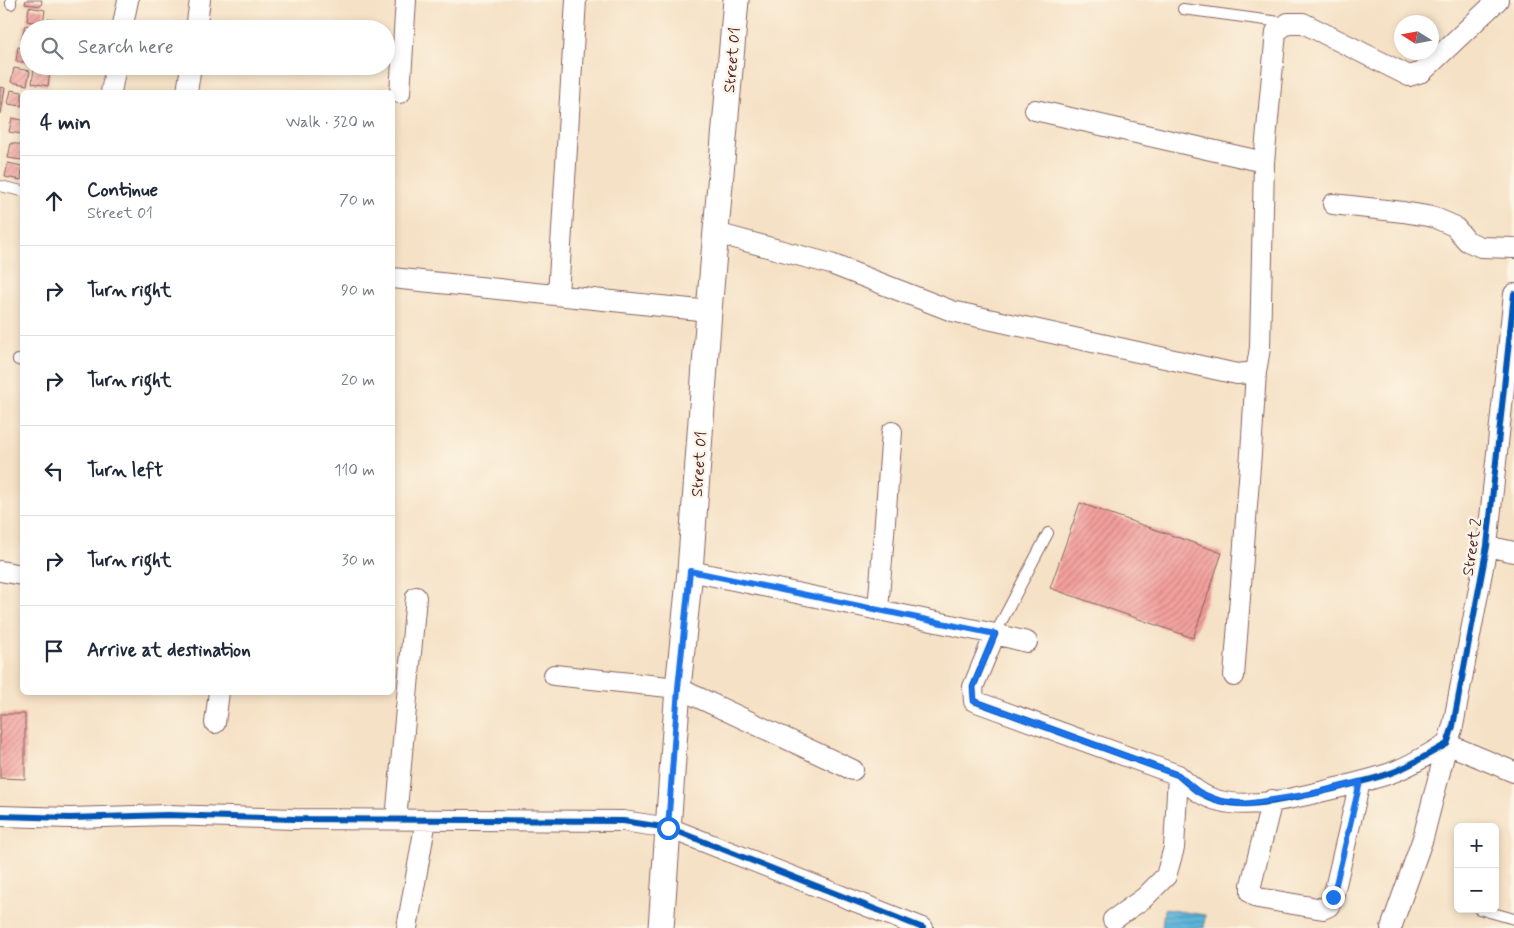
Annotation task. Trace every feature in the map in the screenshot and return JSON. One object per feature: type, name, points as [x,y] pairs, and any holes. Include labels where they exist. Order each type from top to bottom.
[{"type":"street","points":[[124,20],[128,0]]},
{"type":"street","points":[[197,20],[200,0]]},
{"type":"street","points":[[400,92],[395,38],[406,0]]},
{"type":"street","points":[[558,295],[576,0]]},
{"type":"street","name":"Street 01","points":[[661,928],[678,688],[690,571],[709,311],[736,0]]},
{"type":"street","points":[[1234,676],[1256,372],[1260,348],[1264,162],[1276,32],[1288,23],[1303,23],[1409,76],[1422,72],[1498,0]]},
{"type":"street","points":[[111,90],[114,75]]},
{"type":"street","points":[[187,90],[190,75]]},
{"type":"street","points":[[1035,110],[1264,162]]},
{"type":"street","points":[[1333,204],[1403,212],[1433,218],[1454,226],[1467,241],[1481,247],[1514,248]]},
{"type":"street","points":[[716,233],[831,264],[952,311],[1236,374],[1256,372]]},
{"type":"street","points":[[395,278],[709,311]]},
{"type":"street","name":"Street 2","points":[[1391,928],[1423,838],[1453,726],[1487,546],[1514,294]]},
{"type":"street","points":[[878,610],[892,432]]},
{"type":"street","points":[[1487,546],[1514,552]]},
{"type":"street","points":[[0,571],[20,575]]},
{"type":"street","points":[[690,571],[1027,642]]},
{"type":"street","points":[[396,820],[416,597]]},
{"type":"street","points":[[995,634],[973,687],[974,701],[1178,775],[1198,792],[1220,801],[1246,804],[1311,794],[1360,782],[1396,771],[1447,744],[1514,772]]},
{"type":"street","points":[[554,675],[678,688],[852,770]]},
{"type":"street","points":[[215,723],[219,695]]},
{"type":"street","points":[[1113,920],[1144,898],[1166,876],[1174,848],[1178,775]]},
{"type":"street","points":[[1272,800],[1251,885],[1251,893],[1258,898],[1323,909],[1329,906],[1333,897],[1360,782]]},
{"type":"street","points":[[0,816],[70,818],[168,815],[294,820],[623,821],[668,828],[912,926]]},
{"type":"street","points":[[407,928],[426,820]]},
{"type":"lane","points":[[1183,9],[1288,23]]},
{"type":"lane","points":[[0,186],[20,191]]},
{"type":"lane","points":[[995,634],[1048,533]]},
{"type":"lane","points":[[1493,913],[1514,919]]},
{"type":"water","points":[[1164,909],[1205,915],[1204,928],[1162,928]]},
{"type":"building","points":[[26,0],[42,0],[41,6],[25,4]]},
{"type":"building","points":[[29,7],[45,10],[44,20],[27,20]]},
{"type":"building","points":[[18,47],[20,47],[20,62],[16,61]]},
{"type":"building","points":[[14,68],[20,69],[20,75],[29,75],[27,85],[11,82]]},
{"type":"building","points":[[33,75],[50,75],[48,86],[32,83]]},
{"type":"building","points":[[0,87],[5,88],[1,114],[0,114]]},
{"type":"building","points":[[11,90],[20,92],[20,106],[8,104]]},
{"type":"building","points":[[12,118],[20,120],[20,134],[9,132]]},
{"type":"building","points":[[11,143],[20,145],[20,160],[8,158]]},
{"type":"building","points":[[8,163],[20,166],[20,180],[5,177]]},
{"type":"building","points":[[1080,503],[1222,553],[1193,638],[1050,588]]},
{"type":"building","points":[[0,714],[25,714],[25,779],[0,778]]},
{"type":"cycle path","points":[[995,634],[973,687],[974,701],[1178,775],[1202,794],[1220,801],[1248,804],[1264,803],[1341,787],[1396,771],[1447,744],[1453,726],[1487,546],[1514,294]]},
{"type":"cycle path","points":[[0,816],[70,818],[168,815],[294,819],[623,821],[669,828],[923,928]]},
{"type":"route","points":[[668,828],[678,688],[690,571],[995,634],[973,687],[974,701],[1178,775],[1198,792],[1220,801],[1246,804],[1311,794],[1360,782],[1333,897]]}]
